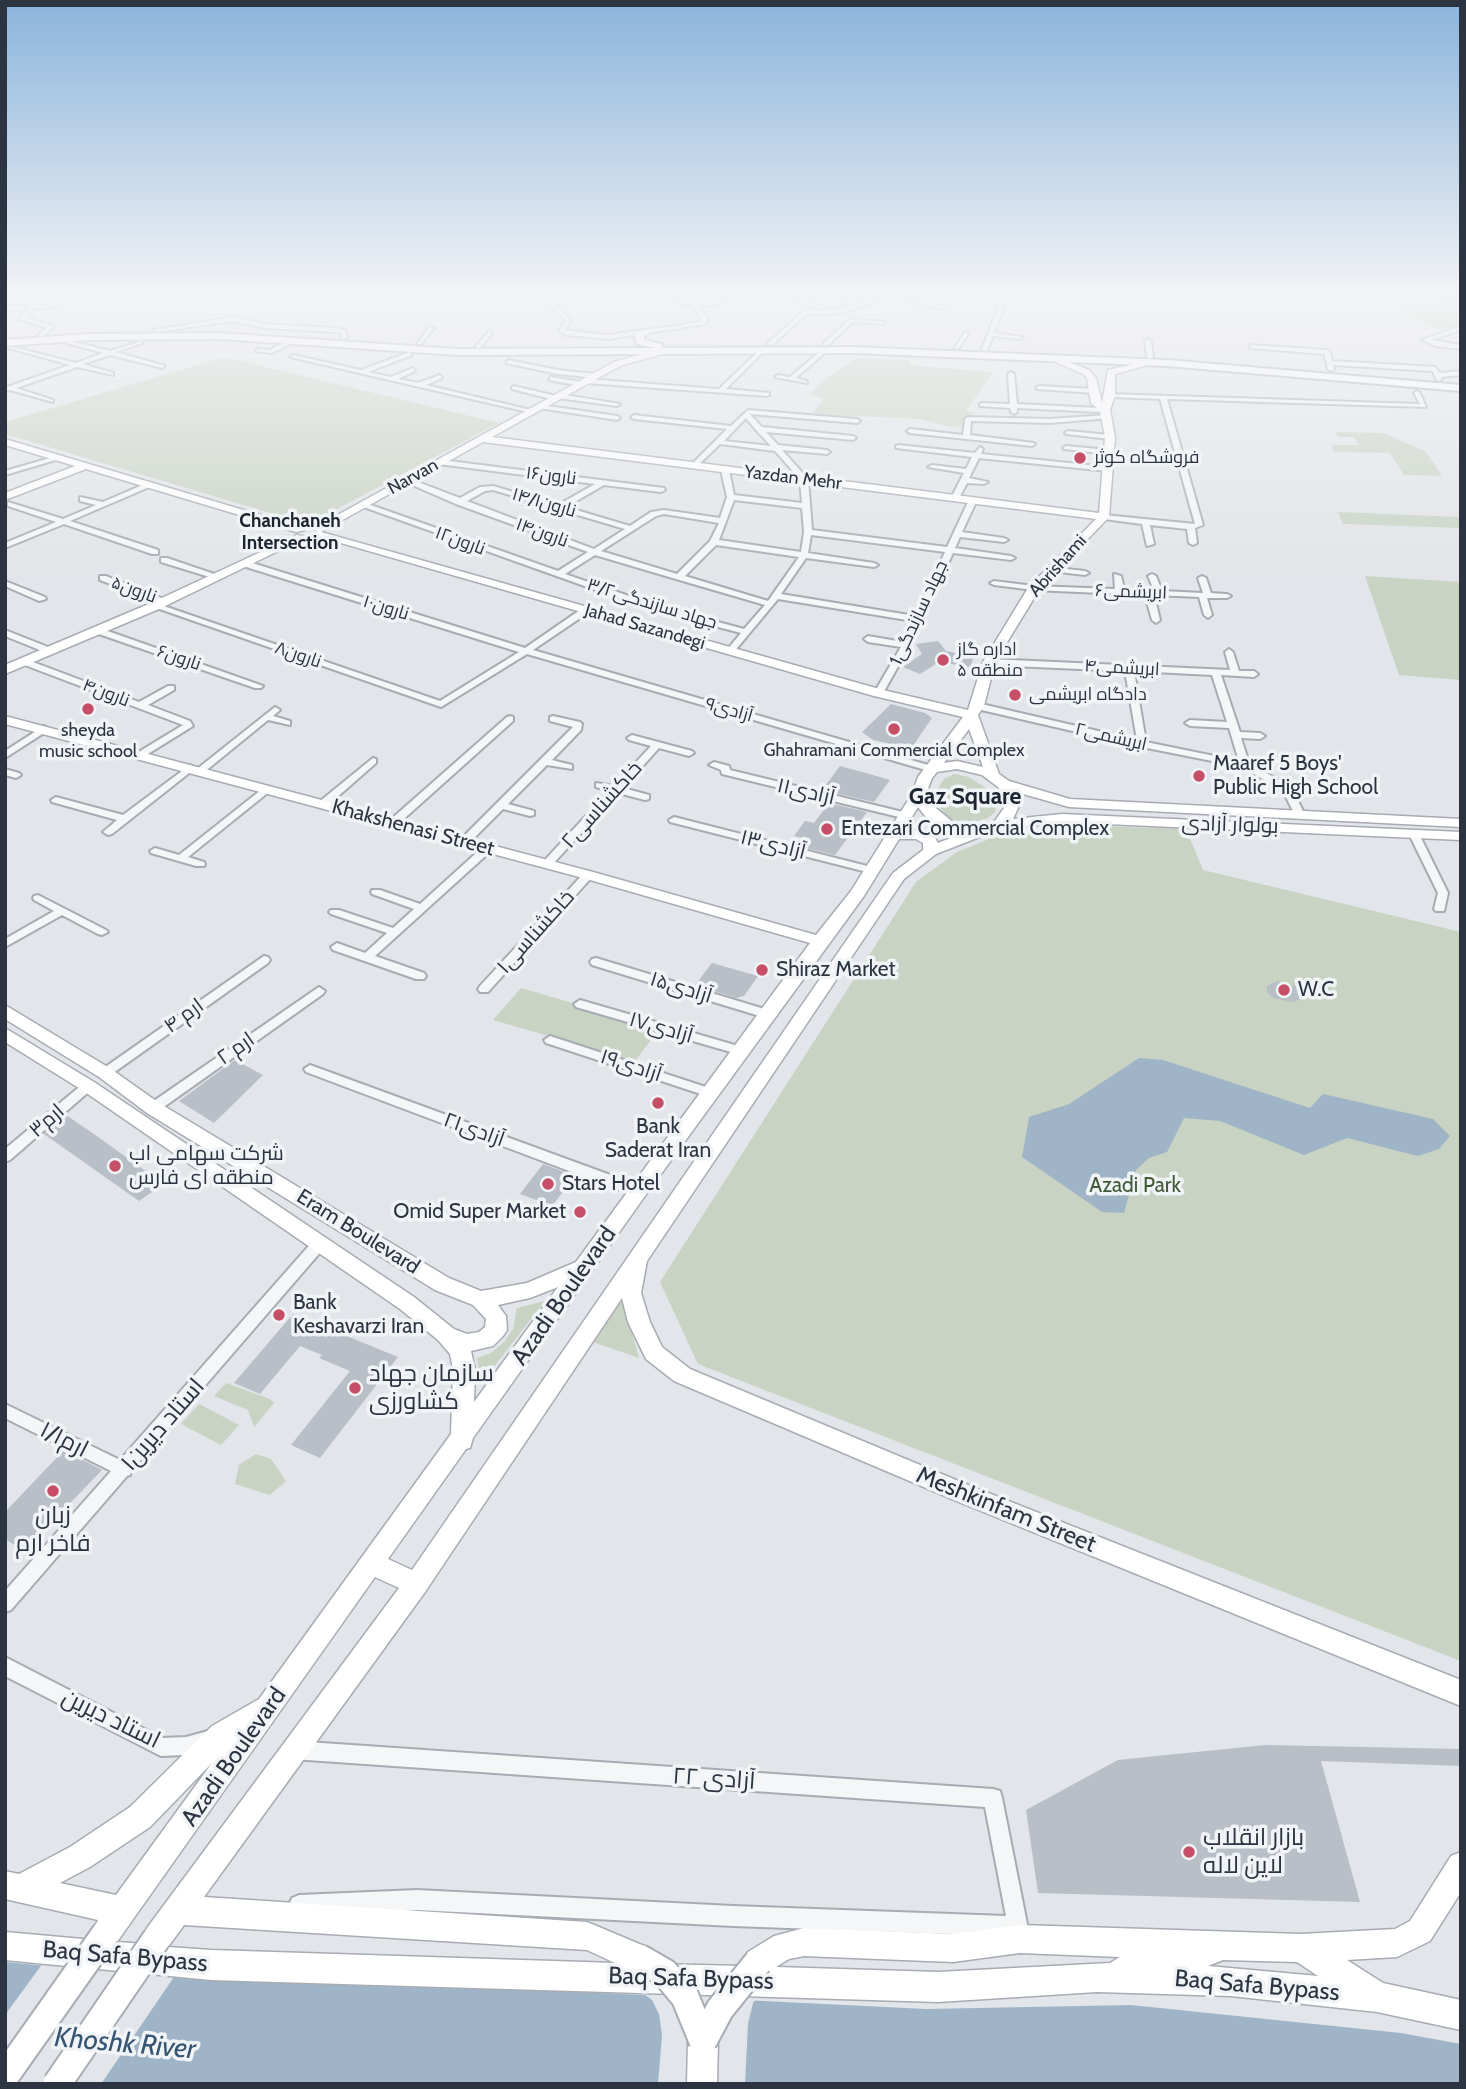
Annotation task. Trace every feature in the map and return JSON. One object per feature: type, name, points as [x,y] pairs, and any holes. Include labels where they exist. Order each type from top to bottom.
[{"type":"main road","name":"Narvan","points":[[320,532],[362,505],[565,392]]},
{"type":"main road","points":[[1094,392],[1096,403],[1106,414]]},
{"type":"main road","points":[[1106,414],[1110,395]]},
{"type":"main road","name":"Abrishami","points":[[932,769],[959,735],[974,710],[989,662],[1034,588],[1104,517],[1110,437],[1106,414]]},
{"type":"main road","name":"Yazdan Mehr","points":[[481,439],[1104,517]]},
{"type":"main road","points":[[5,442],[300,533],[320,532]]},
{"type":"main road","points":[[8,501],[85,466]]},
{"type":"main road","name":"Jahad Sazandegi","points":[[320,532],[879,693],[937,708],[974,710]]},
{"type":"main road","points":[[5,670],[219,577],[300,533]]},
{"type":"main road","points":[[937,708],[955,721],[959,735]]},
{"type":"main road","points":[[974,710],[999,780],[1010,794],[1009,815],[990,828],[950,827],[930,813],[919,794],[925,776],[932,769],[957,765],[999,780]]},
{"type":"main road","name":"Khakshenasi Street","points":[[5,720],[588,875],[820,941]]},
{"type":"main road","name":"بولوار آزادی","points":[[999,780],[1069,803],[1461,823]]},
{"type":"main road","name":"Azadi Boulevard","points":[[5,2076],[247,1741],[267,1707],[462,1441],[638,1191],[858,893],[919,794]]},
{"type":"main road","points":[[1062,818],[1055,814],[1054,808],[1059,804],[1069,803]]},
{"type":"main road","name":"بولوار آزادی","points":[[990,828],[1062,818],[1460,836]]},
{"type":"main road","name":"Azadi Boulevard","points":[[57,2084],[157,1938],[416,1584],[898,876],[931,851],[990,828]]},
{"type":"main road","points":[[893,835],[919,834],[930,841],[931,851]]},
{"type":"main road","name":"Eram Boulevard","points":[[5,1011],[105,1073],[153,1108],[322,1209],[411,1267],[442,1284],[480,1299]]},
{"type":"main road","name":"Eram Boulevard","points":[[5,1034],[88,1086],[407,1303],[445,1334],[460,1351],[464,1369],[462,1441]]},
{"type":"main road","name":"Meshkinfam Street","points":[[638,1255],[631,1293],[639,1322],[654,1353],[682,1375],[960,1492],[1461,1693]]},
{"type":"main road","points":[[480,1299],[530,1290],[584,1268]]},
{"type":"main road","points":[[445,1334],[467,1343],[485,1340],[491,1335],[496,1329],[496,1315],[480,1299]]},
{"type":"main road","points":[[373,1564],[416,1584]]},
{"type":"main road","points":[[13,1886],[80,1857],[140,1816],[221,1735],[267,1707]]},
{"type":"main road","points":[[703,2041],[720,2009],[758,1962],[784,1946],[804,1942],[953,1948],[1018,1932],[1301,1948],[1397,1943],[1420,1931],[1461,1866]]},
{"type":"main road","points":[[13,1886],[115,1922]]},
{"type":"main road","points":[[179,1910],[587,1936],[639,1958],[665,1973],[685,1997],[703,2041],[702,2084]]},
{"type":"main road","points":[[1097,1977],[1237,1944]]},
{"type":"main road","name":"Baq Safa Bypass","points":[[5,1945],[211,1965],[924,1987],[1097,1977],[1231,1981],[1377,1997]]},
{"type":"main road","points":[[1301,1948],[1377,1997],[1461,2015]]},
{"type":"street","points":[[20,392],[51,401]]},
{"type":"street","points":[[535,392],[617,404]]},
{"type":"street","points":[[730,651],[773,600],[804,555],[808,532],[804,480],[758,429],[738,392]]},
{"type":"street","points":[[745,392],[767,394]]},
{"type":"street","points":[[1013,392],[1014,422]]},
{"type":"street","points":[[452,393],[536,409],[617,418]]},
{"type":"street","points":[[1110,395],[1424,406],[1417,393]]},
{"type":"street","points":[[1104,517],[1193,527],[1199,525],[1163,398]]},
{"type":"street","points":[[982,405],[1106,414]]},
{"type":"street","points":[[748,407],[857,421]]},
{"type":"street","points":[[695,466],[732,428],[748,407]]},
{"type":"street","points":[[965,437],[968,419],[1014,422],[1106,414]]},
{"type":"street","points":[[634,417],[732,428]]},
{"type":"street","points":[[758,429],[853,438]]},
{"type":"street","points":[[910,431],[1032,444]]},
{"type":"street","points":[[1068,433],[1110,437]]},
{"type":"street","points":[[955,498],[966,471],[985,439]]},
{"type":"street","points":[[718,442],[827,452]]},
{"type":"street","points":[[898,447],[1108,469]]},
{"type":"street","points":[[1066,448],[1109,452]]},
{"type":"street","points":[[5,472],[57,458]]},
{"type":"street","name":"نارون۱۶","points":[[441,462],[661,490]]},
{"type":"street","points":[[932,467],[966,471]]},
{"type":"street","points":[[679,577],[714,542],[723,521],[731,497],[724,470]]},
{"type":"street","points":[[962,480],[984,482]]},
{"type":"street","name":"نارون۱۴","points":[[407,481],[595,552],[679,577],[773,600]]},
{"type":"street","points":[[560,507],[603,482]]},
{"type":"street","points":[[5,546],[150,485]]},
{"type":"street","name":"۱۴/۱نارون","points":[[459,502],[483,489],[493,488],[630,528]]},
{"type":"street","points":[[731,497],[806,506]]},
{"type":"street","points":[[83,499],[104,505]]},
{"type":"street","name":"1جهاد سازندگی","points":[[879,693],[906,645],[948,549],[973,500]]},
{"type":"street","points":[[8,501],[156,552]]},
{"type":"street","name":"نارون۱۲","points":[[362,505],[558,575]]},
{"type":"street","points":[[558,575],[654,514],[664,512],[723,521]]},
{"type":"street","points":[[1146,522],[1150,544]]},
{"type":"street","points":[[1193,527],[1193,543]]},
{"type":"street","points":[[808,532],[1011,558]]},
{"type":"street","points":[[956,534],[1004,540]]},
{"type":"street","points":[[714,542],[874,565]]},
{"type":"street","points":[[164,559],[219,577]]},
{"type":"street","name":"نارون۱۰","points":[[246,564],[526,651]]},
{"type":"street","points":[[1051,569],[1085,573]]},
{"type":"street","name":"۳/۲جهاد سازندگی","points":[[558,575],[652,607],[746,632]]},
{"type":"street","points":[[1116,576],[1120,592]]},
{"type":"street","points":[[1152,576],[1156,620]]},
{"type":"street","name":"نارون۵","points":[[103,578],[160,604]]},
{"type":"street","points":[[1202,578],[1208,615]]},
{"type":"street","points":[[5,583],[42,599]]},
{"type":"street","name":"ابریشمی۶","points":[[993,583],[1034,588],[1227,596]]},
{"type":"street","points":[[773,600],[844,607],[918,619]]},
{"type":"street","name":"نارون۸","points":[[160,604],[440,704],[526,651]]},
{"type":"street","points":[[526,651],[586,610]]},
{"type":"street","name":"نارون۶","points":[[99,631],[258,686]]},
{"type":"street","points":[[5,633],[50,652]]},
{"type":"street","points":[[868,639],[906,645]]},
{"type":"street","name":"آزادی۹","points":[[526,651],[932,769]]},
{"type":"street","points":[[1229,652],[1236,673]]},
{"type":"street","name":"نارون۴","points":[[25,662],[188,724]]},
{"type":"street","name":"ابریشمی۴","points":[[989,662],[1254,674]]},
{"type":"street","points":[[1129,668],[1142,744]]},
{"type":"street","points":[[1216,672],[1245,765]]},
{"type":"street","points":[[139,706],[171,688]]},
{"type":"street","points":[[108,832],[275,710]]},
{"type":"street","name":"ابریشمی۲","points":[[974,710],[1245,765],[1287,789],[1300,815]]},
{"type":"street","points":[[266,718],[287,723]]},
{"type":"street","points":[[393,823],[510,719]]},
{"type":"street","points":[[464,842],[579,726],[553,719]]},
{"type":"street","points":[[1190,723],[1260,736]]},
{"type":"street","points":[[140,755],[188,724]]},
{"type":"street","points":[[5,755],[44,729]]},
{"type":"street","points":[[632,738],[689,753]]},
{"type":"street","name":"خاکشناسی۲","points":[[547,864],[657,745]]},
{"type":"street","points":[[323,804],[373,761]]},
{"type":"street","points":[[544,761],[569,767]]},
{"type":"street","name":"آزادی۱۱","points":[[714,765],[726,768],[725,772],[904,815]]},
{"type":"street","points":[[600,785],[645,797]]},
{"type":"street","points":[[181,858],[266,789]]},
{"type":"street","points":[[56,800],[124,819]]},
{"type":"street","points":[[500,805],[530,813]]},
{"type":"street","name":"آزادی۱۳","points":[[674,820],[871,870]]},
{"type":"street","points":[[1414,834],[1443,893],[1440,909]]},
{"type":"street","points":[[367,957],[488,848]]},
{"type":"street","points":[[155,851],[200,864]]},
{"type":"street","name":"خاکشناسی۱","points":[[484,989],[588,875]]},
{"type":"street","points":[[376,892],[422,908]]},
{"type":"street","points":[[38,898],[102,932]]},
{"type":"street","points":[[5,944],[61,911]]},
{"type":"street","points":[[335,912],[394,932]]},
{"type":"street","points":[[337,947],[420,976]]},
{"type":"street","name":"ارم ۴","points":[[105,1073],[264,960]]},
{"type":"street","name":"آزادی۱۵","points":[[596,962],[767,1014]]},
{"type":"street","name":"ارم ۲","points":[[153,1108],[319,991]]},
{"type":"street","name":"آزادی۱۷","points":[[580,1004],[741,1051]]},
{"type":"street","name":"آزادی۱۹","points":[[550,1040],[711,1093]]},
{"type":"street","name":"آزادی۲۱","points":[[310,1069],[638,1191]]},
{"type":"street","name":"ارم۳","points":[[5,1157],[88,1086]]},
{"type":"street","name":"استاد دیرین۱","points":[[5,1604],[319,1244]]},
{"type":"street","name":"۱/۱ارم","points":[[5,1410],[124,1470]]},
{"type":"street","name":"استاد دیرین","points":[[5,1666],[161,1747],[186,1746],[221,1735]]},
{"type":"street","name":"آزادی ۲۲","points":[[293,1750],[993,1798],[1018,1932]]},
{"type":"street","points":[[179,1910],[416,1900],[1018,1932]]},
{"type":"green space","points":[[104,392],[372,392],[499,423],[320,518],[294,520],[5,434],[5,422]]},
{"type":"green space","points":[[979,392],[966,411],[974,412],[972,416],[965,416],[963,427],[920,419],[812,414],[824,398],[809,394]]},
{"type":"green space","points":[[1335,432],[1384,433],[1426,452],[1442,476],[1404,475],[1390,453],[1334,452],[1331,445],[1359,445],[1354,437],[1338,437]]},
{"type":"green space","points":[[1338,512],[1460,517],[1461,528],[1343,524]]},
{"type":"green space","points":[[1365,576],[1461,582],[1461,680],[1399,675]]},
{"type":"green space","points":[[954,774],[969,777],[990,791],[997,799],[995,812],[988,818],[971,823],[954,821],[947,816],[939,807],[935,793],[944,779]]},
{"type":"green space","name":"Azadi Park","points":[[1071,825],[1186,829],[1203,870],[1461,932],[1461,1661],[698,1364],[660,1282],[916,882],[957,852],[994,837]]},
{"type":"green space","points":[[521,988],[657,1032],[635,1061],[493,1020]]},
{"type":"green space","points":[[619,1288],[639,1358],[587,1340]]},
{"type":"green space","points":[[545,1301],[482,1382],[477,1358],[491,1353],[504,1342],[513,1329],[517,1308]]},
{"type":"green space","points":[[226,1383],[270,1399],[274,1403],[254,1427],[248,1410],[214,1396]]},
{"type":"green space","points":[[199,1404],[239,1425],[221,1445],[181,1424]]},
{"type":"green space","points":[[256,1454],[271,1459],[286,1481],[270,1495],[235,1484],[239,1465]]},
{"type":"water","points":[[1139,1058],[1163,1060],[1310,1108],[1323,1094],[1433,1119],[1450,1136],[1439,1149],[1418,1156],[1347,1138],[1304,1155],[1220,1121],[1184,1118],[1167,1152],[1149,1158],[1136,1170],[1124,1213],[1102,1212],[1022,1157],[1029,1117],[1069,1104]]},
{"type":"water","name":"Khoshk River","points":[[5,1962],[198,1980],[560,1991],[926,2009],[1131,2005],[1401,2033],[1461,2044],[1461,2084],[5,2084]]},
{"type":"pier","points":[[43,1963],[176,1974],[101,2084],[5,2084],[5,2015]]},
{"type":"pier","points":[[640,1991],[757,1997],[748,2024],[745,2084],[658,2084],[662,2035],[659,2014],[652,2000]]},
{"type":"building","name":"اداره گاز منطقه ۵","points":[[938,641],[946,651],[974,657],[970,667],[939,662],[920,674],[903,667],[922,654],[916,644]]},
{"type":"building","name":"Ghahramani Commercial Complex","points":[[891,704],[925,713],[932,718],[906,756],[887,750],[891,744],[873,740],[862,732]]},
{"type":"building","points":[[840,766],[890,780],[874,802],[822,790]]},
{"type":"building","name":"Entezari Commercial Complex","points":[[829,803],[867,812],[835,855],[802,847],[808,839],[794,836],[805,821],[814,823]]},
{"type":"building","points":[[712,963],[758,976],[744,996],[736,998],[695,985]]},
{"type":"building","name":"W.C","points":[[1277,981],[1301,988],[1299,1000],[1292,1002],[1273,998],[1267,992],[1267,986]]},
{"type":"building","points":[[235,1060],[263,1075],[214,1123],[179,1101]]},
{"type":"building","name":"شرکت سهامی اب منطقه ای فارس","points":[[66,1115],[164,1184],[139,1201],[44,1134]]},
{"type":"building","name":"Stars Hotel","points":[[543,1164],[575,1176],[552,1206],[520,1194]]},
{"type":"building","name":"سازمان جهاد کشاورزی","points":[[293,1314],[398,1357],[320,1458],[291,1445],[350,1371],[319,1358],[322,1355],[300,1346],[260,1394],[234,1383]]},
{"type":"building","name":"زبان فاخر ارم","points":[[64,1450],[102,1470],[24,1551],[5,1539],[5,1512]]},
{"type":"building","name":"بازار انقلاب لاین لاله","points":[[1265,1745],[1461,1749],[1461,1766],[1321,1761],[1360,1902],[1038,1893],[1026,1810],[1118,1760]]},
{"type":"place","name":"فروشگاه کوثر","points":[[1080,458]]},
{"type":"place","name":"اداره گاز منطقه ۵","points":[[943,660]]},
{"type":"place","name":"دادگاه ابریشمی","points":[[1015,695]]},
{"type":"place","name":"sheyda music school","points":[[88,709]]},
{"type":"place","name":"Ghahramani Commercial Complex","points":[[894,729]]},
{"type":"place","name":"Maaref 5 Boys' Public High School","points":[[1199,776]]},
{"type":"place","name":"Entezari Commercial Complex","points":[[827,829]]},
{"type":"place","name":"Shiraz Market","points":[[762,970]]},
{"type":"place","name":"W.C","points":[[1284,990]]},
{"type":"place","name":"Bank Saderat Iran","points":[[658,1103]]},
{"type":"place","name":"شرکت سهامی اب منطقه ای فارس","points":[[115,1166]]},
{"type":"place","name":"Stars Hotel","points":[[548,1184]]},
{"type":"place","name":"Omid Super Market","points":[[580,1212]]},
{"type":"place","name":"Bank Keshavarzi Iran","points":[[279,1315]]},
{"type":"place","name":"سازمان جهاد کشاورزی","points":[[355,1388]]},
{"type":"place","name":"زبان فاخر ارم","points":[[53,1491]]},
{"type":"place","name":"بازار انقلاب لاین لاله","points":[[1189,1852]]},
{"type":"district","name":"Chanchaneh Intersection","points":[[290,532]]},
{"type":"district","name":"Gaz Square","points":[[965,797]]}]
